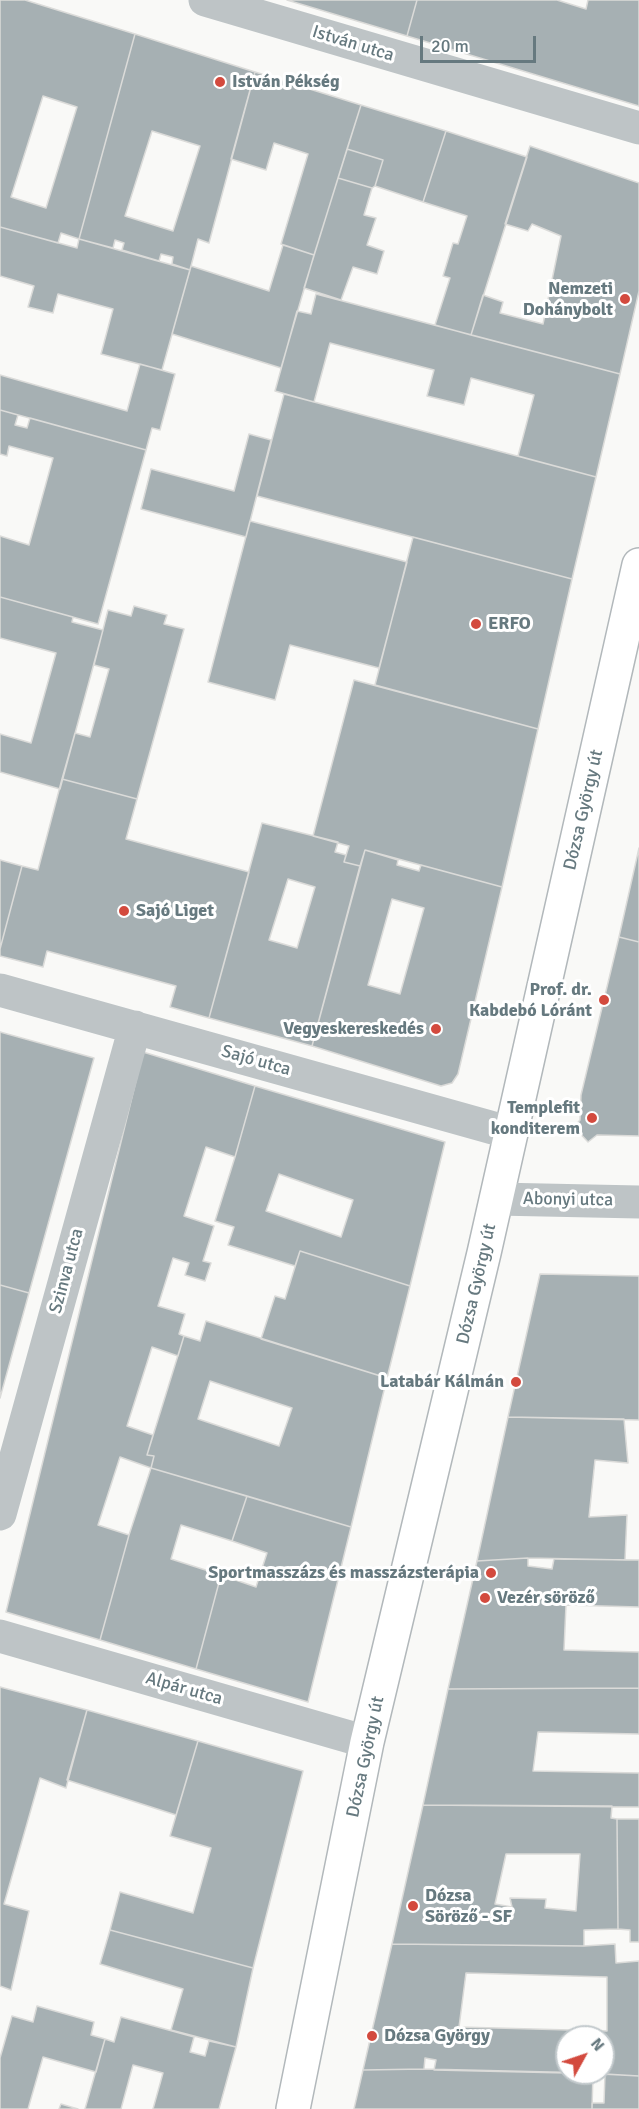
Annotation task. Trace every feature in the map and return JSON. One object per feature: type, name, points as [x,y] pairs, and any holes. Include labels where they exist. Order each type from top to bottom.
[{"type":"main road","name":"Dózsa György út","points":[[293,2109],[368,1742],[496,1199],[639,565]]},
{"type":"street","name":"István utca","points":[[205,0],[639,128]]},
{"type":"street","name":"Sajó utca","points":[[0,990],[511,1133]]},
{"type":"street","name":"Szinva utca","points":[[0,1514],[135,1027]]},
{"type":"street","name":"Abonyi utca","points":[[496,1199],[639,1202]]},
{"type":"street","name":"Alpár utca","points":[[0,1636],[368,1742]]},
{"type":"building","points":[[0,0],[25,0],[135,34],[79,239],[61,233],[58,243],[0,227]],"holes":[[[43,96],[77,107],[46,208],[11,197]]]},
{"type":"building","points":[[287,0],[417,0],[407,36]]},
{"type":"building","points":[[417,0],[557,0],[586,9],[588,0],[639,0],[639,106],[407,36]]},
{"type":"building","points":[[135,34],[255,72],[209,243],[198,239],[190,270],[172,264],[173,257],[161,254],[159,261],[122,250],[124,243],[115,240],[113,248],[79,239]],"holes":[[[152,131],[200,146],[173,231],[125,216]]]},
{"type":"building","points":[[255,72],[361,105],[314,255],[281,244],[308,154],[274,143],[266,170],[231,159]]},
{"type":"building","points":[[361,105],[446,131],[423,202],[375,186],[383,160],[347,149]]},
{"type":"building","points":[[446,131],[527,157],[471,335],[435,325],[450,278],[443,276],[453,243],[458,244],[467,216],[423,202]]},
{"type":"building","points":[[530,146],[639,183],[639,291],[620,374],[471,335],[483,295],[503,302],[500,313],[543,324],[561,236],[532,224],[528,231],[505,224]]},
{"type":"building","points":[[347,149],[383,160],[375,186],[372,188],[338,178]]},
{"type":"building","points":[[338,178],[372,188],[364,215],[376,218],[367,245],[384,251],[377,274],[353,267],[341,300],[304,288]]},
{"type":"building","points":[[0,227],[77,248],[79,239],[190,270],[162,370],[101,354],[113,309],[58,294],[53,313],[28,307],[34,286],[0,276]]},
{"type":"building","points":[[283,245],[314,255],[281,368],[172,334],[191,266],[269,291]]},
{"type":"building","points":[[316,294],[620,374],[596,477],[518,456],[534,395],[471,378],[464,405],[427,396],[434,370],[330,343],[314,402],[275,391],[297,311],[311,314]]},
{"type":"building","points":[[140,364],[175,374],[160,430],[152,428],[146,450],[0,410],[0,375],[127,411]]},
{"type":"building","points":[[284,394],[596,477],[572,579],[257,496]]},
{"type":"building","points":[[0,410],[18,415],[15,425],[27,428],[30,418],[146,450],[98,624],[0,597],[0,536],[29,545],[53,458],[9,446],[7,456],[0,454]]},
{"type":"building","points":[[249,434],[271,440],[246,537],[141,509],[151,469],[234,491]]},
{"type":"building","points":[[250,521],[407,562],[379,668],[290,645],[275,700],[208,682]]},
{"type":"building","name":"ERFO","points":[[413,537],[572,579],[538,729],[375,685]]},
{"type":"building","points":[[0,597],[73,617],[72,622],[103,630],[60,789],[0,772],[0,734],[31,743],[56,653],[0,638]]},
{"type":"building","points":[[134,606],[167,615],[164,624],[184,629],[137,799],[62,779],[75,733],[90,737],[109,669],[94,665],[108,610],[131,616]]},
{"type":"building","points":[[354,680],[538,729],[502,887],[365,850],[360,866],[344,862],[349,846],[313,836]]},
{"type":"building","name":"Sajó Liget","points":[[62,779],[137,799],[126,839],[249,872],[209,1018],[170,1007],[176,986],[47,951],[43,967],[0,956],[22,866],[38,870]]},
{"type":"building","points":[[262,823],[338,842],[335,852],[346,855],[344,862],[360,866],[312,1046],[209,1018]],"holes":[[[288,879],[315,887],[297,948],[269,940]]]},
{"type":"building","points":[[639,848],[639,942],[619,937]]},
{"type":"building","points":[[365,850],[398,860],[397,865],[419,871],[421,865],[502,887],[458,1074],[452,1083],[441,1086],[312,1046]],"holes":[[[392,899],[424,908],[400,994],[368,985]]]},
{"type":"building","points":[[0,860],[22,866],[0,949]]},
{"type":"building","points":[[619,937],[639,942],[639,1136],[597,1135],[588,1142],[574,1127],[580,1120],[581,1095]]},
{"type":"building","points":[[0,1032],[94,1058],[29,1293],[0,1285]]},
{"type":"building","points":[[143,1052],[255,1086],[235,1157],[206,1147],[184,1216],[214,1226],[203,1261],[211,1263],[205,1281],[185,1275],[189,1263],[173,1258],[158,1306],[185,1314],[179,1334],[184,1336],[178,1356],[152,1347],[127,1426],[153,1435],[147,1455],[154,1456],[151,1468],[120,1457],[98,1525],[129,1535],[100,1640],[6,1612]]},
{"type":"building","points":[[255,1086],[445,1142],[410,1286],[300,1251],[295,1266],[228,1245],[234,1227],[215,1221]],"holes":[[[279,1174],[353,1200],[341,1237],[266,1211]]]},
{"type":"building","points":[[300,1251],[410,1286],[387,1378],[261,1339],[275,1296],[285,1299]]},
{"type":"building","points":[[540,1274],[639,1276],[639,1420],[508,1417]]},
{"type":"building","points":[[0,1285],[29,1293],[0,1398]]},
{"type":"building","points":[[206,1321],[387,1378],[351,1527],[151,1468],[154,1456],[147,1455],[184,1336],[200,1341]],"holes":[[[210,1381],[292,1408],[279,1446],[198,1419]]]},
{"type":"building","points":[[508,1417],[624,1419],[628,1463],[595,1460],[589,1517],[627,1515],[625,1560],[528,1558],[477,1561]]},
{"type":"building","points":[[151,1468],[247,1496],[232,1541],[181,1525],[171,1559],[221,1575],[196,1669],[100,1640],[129,1535]]},
{"type":"building","points":[[247,1496],[351,1527],[308,1702],[196,1669],[221,1575],[256,1587],[267,1553],[232,1541]]},
{"type":"building","points":[[528,1558],[528,1566],[552,1569],[554,1559],[639,1560],[639,1607],[566,1605],[564,1650],[639,1652],[639,1688],[448,1689],[477,1561]]},
{"type":"building","points":[[0,1687],[87,1710],[66,1788],[40,1778],[4,1904],[29,1911],[11,1990],[0,1986]]},
{"type":"building","points":[[639,1688],[639,1734],[538,1732],[533,1771],[639,1773],[639,1807],[423,1805],[448,1689]]},
{"type":"building","points":[[87,1710],[198,1741],[176,1815],[67,1780]]},
{"type":"building","points":[[198,1741],[303,1771],[253,1968],[110,1930],[120,1892],[193,1913],[211,1848],[170,1836]]},
{"type":"building","points":[[423,1805],[612,1806],[611,1818],[617,1819],[618,1929],[584,1930],[584,1946],[392,1944]],"holes":[[[506,1854],[580,1854],[576,1911],[545,1908],[546,1899],[510,1898],[512,1907],[495,1904]]]},
{"type":"building","points":[[617,1819],[639,1819],[639,1942],[630,1942],[630,1930],[618,1929]]},
{"type":"building","points":[[110,1930],[253,1968],[236,2047],[171,2030],[183,1989],[100,1964]]},
{"type":"building","points":[[392,1944],[584,1946],[615,1944],[616,1963],[639,1961],[639,2076],[615,2075],[615,2025],[607,2025],[607,1977],[466,1973],[459,2027],[555,2030],[555,2073],[434,2070],[436,2060],[425,2058],[424,2069],[363,2070]]},
{"type":"building","points":[[37,2006],[94,2022],[91,2035],[105,2039],[96,2072],[43,2057],[28,2109],[0,2109],[0,2058],[12,2016],[33,2022]]},
{"type":"building","points":[[121,2017],[194,2037],[190,2052],[205,2056],[209,2041],[236,2047],[219,2109],[153,2109],[163,2073],[133,2065],[121,2109],[85,2109],[105,2039],[114,2042]]},
{"type":"building","points":[[363,2070],[555,2072],[555,2085],[593,2085],[592,2109],[354,2109]]},
{"type":"building","points":[[615,2075],[639,2076],[639,2109],[592,2109],[592,2103],[604,2103],[605,2085],[615,2085]]},
{"type":"building","points":[[61,2104],[78,2109],[59,2109]]},
{"type":"place","name":"István Pékség","points":[[220,82]]},
{"type":"place","name":"Nemzeti Dohánybolt","points":[[625,299]]},
{"type":"place","name":"ERFO","points":[[476,624]]},
{"type":"place","name":"Sajó Liget","points":[[124,911]]},
{"type":"place","name":"Prof. dr. Kabdebó Lóránt","points":[[604,1000]]},
{"type":"place","name":"Vegyeskereskedés","points":[[436,1029]]},
{"type":"place","name":"Templefit konditerem","points":[[592,1118]]},
{"type":"place","name":"Latabár Kálmán","points":[[516,1382]]},
{"type":"place","name":"Sportmasszázs és masszázsterápia","points":[[491,1573]]},
{"type":"place","name":"Vezér söröző","points":[[485,1598]]},
{"type":"place","name":"Dózsa Söröző - SF","points":[[413,1906]]},
{"type":"place","name":"Dózsa György","points":[[372,2036]]}]
